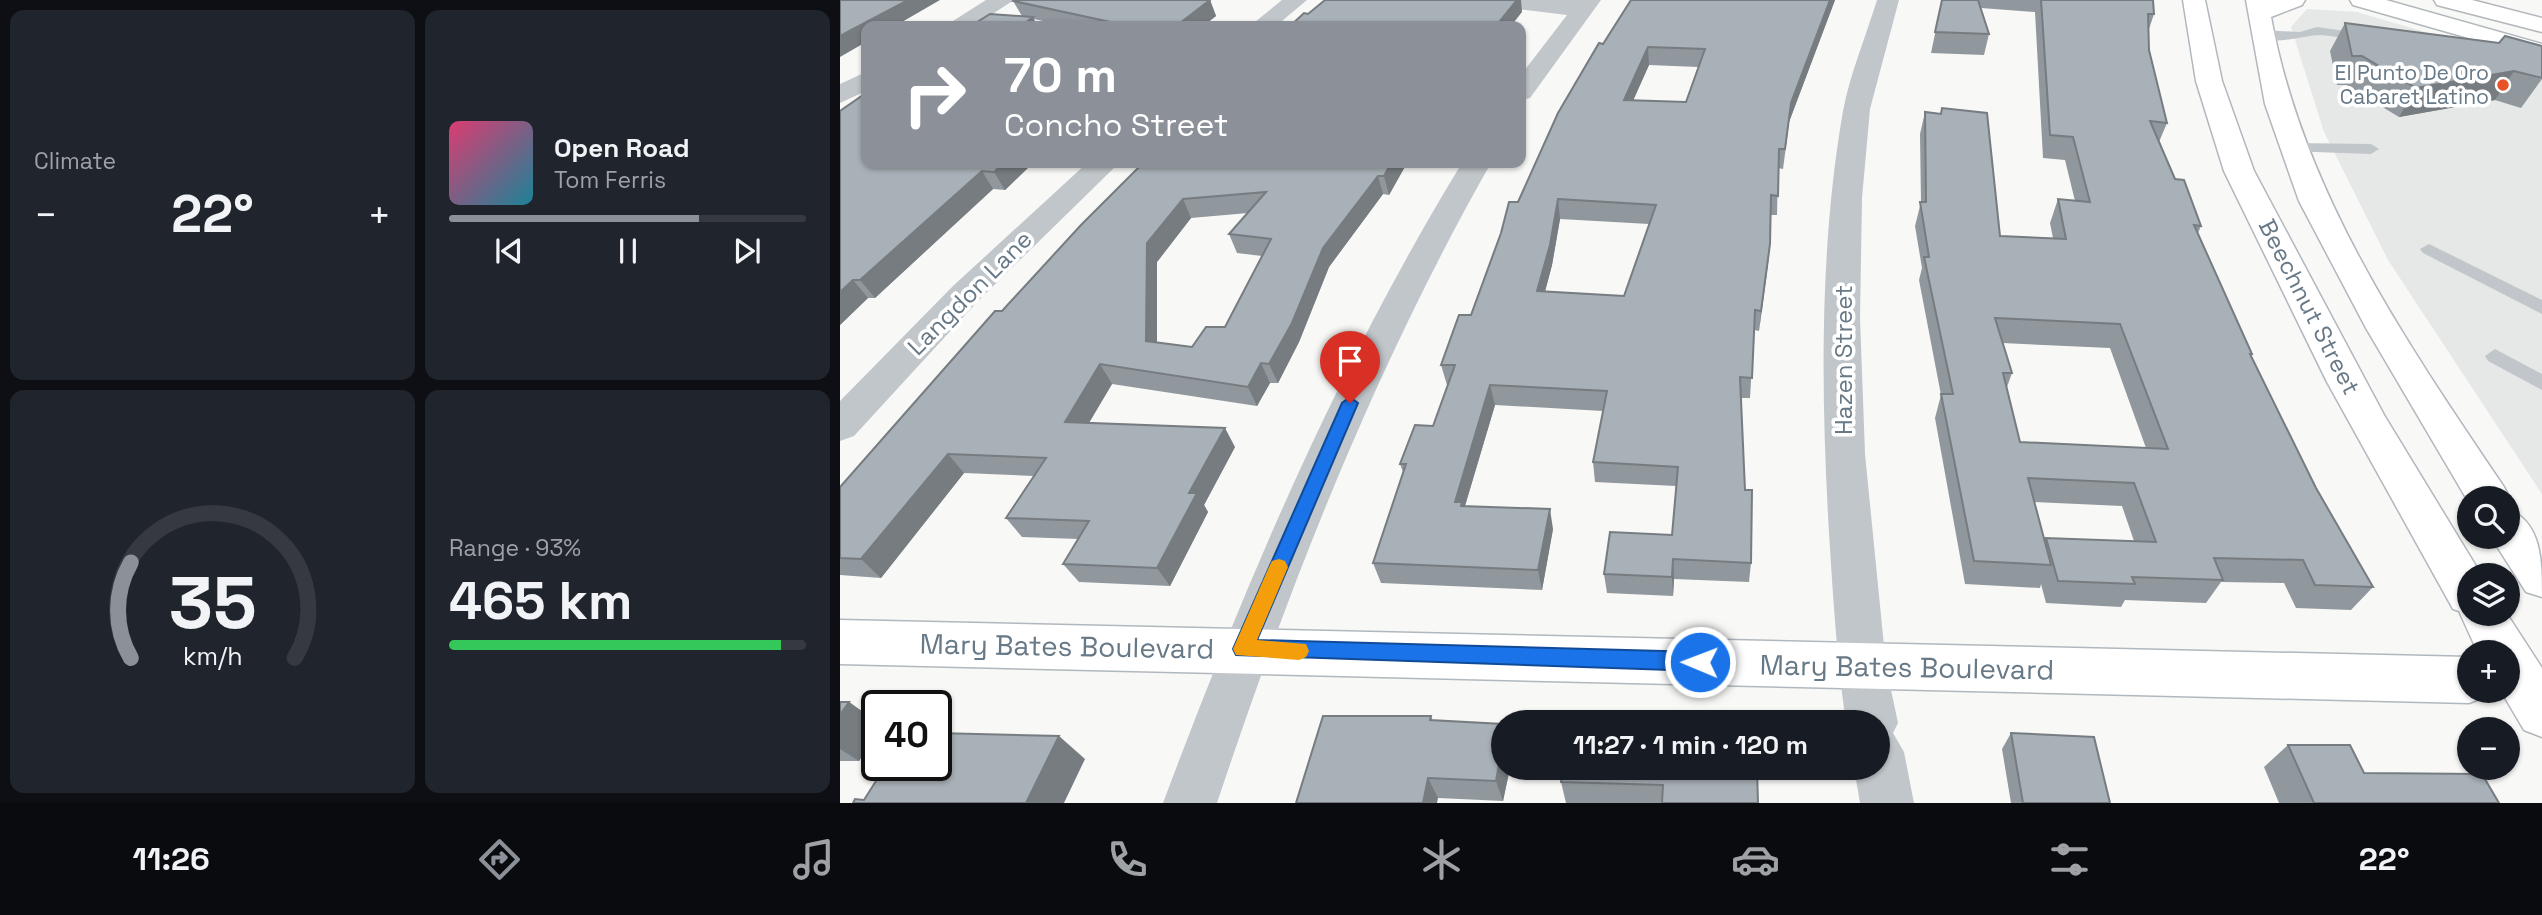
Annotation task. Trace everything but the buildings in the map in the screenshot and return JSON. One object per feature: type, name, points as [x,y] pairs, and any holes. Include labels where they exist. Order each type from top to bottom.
[{"type":"main road","name":"Beechnut Street","points":[[2194,0],[2198,34],[2211,89],[2272,160],[2341,254],[2401,359],[2481,486]]},
{"type":"main road","points":[[2259,16],[2294,0]]},
{"type":"main road","points":[[2342,0],[2369,2],[2470,40],[2542,52]]},
{"type":"main road","points":[[2445,0],[2542,25]]},
{"type":"main road","points":[[2526,0],[2542,4]]},
{"type":"main road","name":"Beechnut Street","points":[[2259,16],[2275,94],[2272,160],[2329,352],[2406,492],[2457,575]]},
{"type":"main road","points":[[2520,545],[2542,578]]},
{"type":"main road","points":[[2488,626],[2521,678]]},
{"type":"main road","name":"Mary Bates Boulevard","points":[[840,642],[1243,649],[2457,680]]},
{"type":"street","points":[[966,21],[1003,0]]},
{"type":"street","points":[[1269,21],[1296,0]]},
{"type":"street","points":[[1502,0],[1586,5]]},
{"type":"street","name":"Hazen Street","points":[[1870,710],[1862,666],[1845,454],[1843,304],[1847,198],[1857,109],[1888,0]]},
{"type":"street","points":[[1526,85],[1586,5]]},
{"type":"street","points":[[840,95],[861,83]]},
{"type":"street","name":"Langdon Lane","points":[[840,426],[965,295],[1099,168]]},
{"type":"street","points":[[1190,803],[1243,649],[1389,316],[1473,168]]},
{"type":"street","points":[[1883,780],[1887,803]]},
{"type":"lane","points":[[2259,16],[2301,36],[2317,31],[2351,30],[2380,40]]},
{"type":"lane","points":[[2272,160],[2371,149]]},
{"type":"lane","points":[[2429,249],[2542,308]]},
{"type":"lane","points":[[2495,356],[2542,383]]},
{"type":"shaded area","points":[[2307,9],[2357,12],[2542,66],[2542,494],[2388,260],[2324,132],[2291,27]]},
{"type":"slow traffic","points":[[1279,567],[1243,649],[1299,651]]},
{"type":"place","name":"El Punto De Oro Cabaret Latino","points":[[2503,85]]},
{"type":"route","points":[[1350,403],[1243,649],[1700,662]]}]
